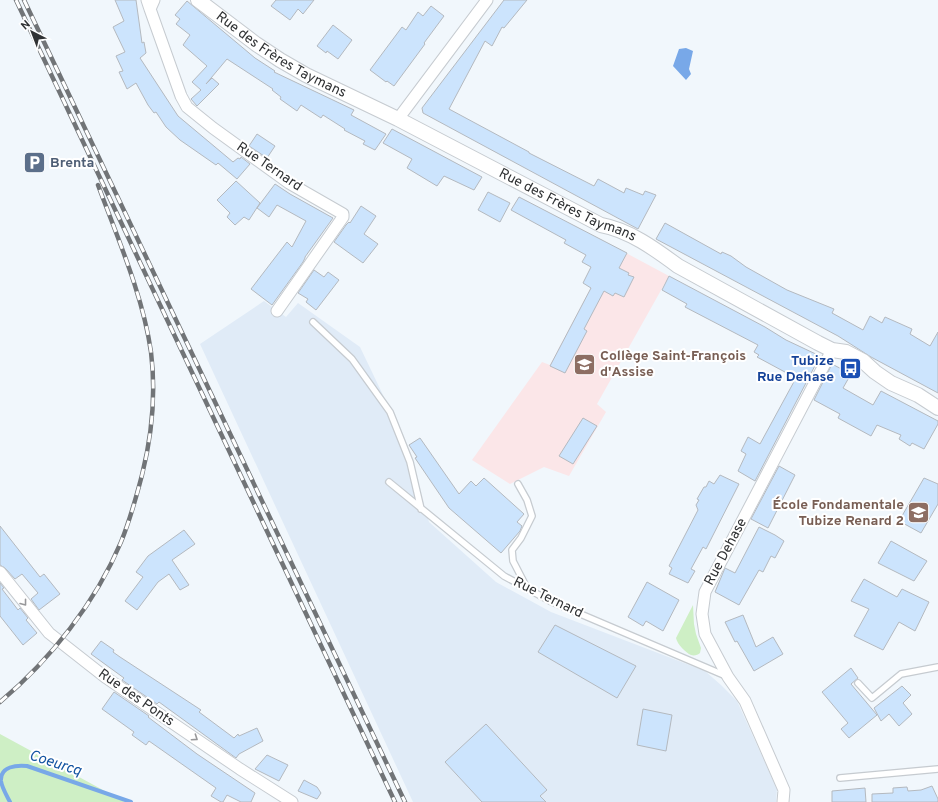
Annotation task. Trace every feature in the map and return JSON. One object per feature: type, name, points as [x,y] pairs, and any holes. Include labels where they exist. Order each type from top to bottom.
[{"type":"street","name":"Rue des Frères Taymans","points":[[198,0],[256,44],[306,75],[398,119],[601,225],[614,227],[658,251],[678,266],[832,350],[846,352],[863,361],[875,372],[891,383],[918,395],[938,408]]},
{"type":"street","points":[[398,119],[487,0]]},
{"type":"street","name":"Rue Ternard","points":[[150,3],[181,96],[187,107],[213,128],[289,183],[343,214],[343,217],[324,246],[277,311]]},
{"type":"street","name":"Rue Dehase","points":[[783,802],[784,790],[745,701],[728,677],[705,634],[702,614],[705,592],[832,350]]},
{"type":"street","name":"Rue des Ponts","points":[[0,572],[49,633],[55,638],[105,677],[240,769],[292,802]]},
{"type":"lane","points":[[313,322],[352,359],[390,412],[410,462],[422,509]]},
{"type":"lane","name":"Rue Ternard","points":[[389,482],[504,576],[557,604],[728,677]]},
{"type":"lane","points":[[518,484],[527,500],[532,516],[521,538],[512,550],[513,561],[527,588]]},
{"type":"lane","points":[[858,683],[872,698],[901,674],[938,668]]},
{"type":"lane","points":[[840,778],[938,769]]},
{"type":"shaded area","name":"Collège Saint-François d'Assise","points":[[613,246],[669,276],[597,404],[606,412],[569,476],[544,467],[510,484],[472,460],[542,362],[550,365]]},
{"type":"shaded area","points":[[264,301],[286,317],[298,303],[360,347],[406,443],[429,522],[496,582],[551,612],[705,671],[721,685],[737,701],[777,789],[776,802],[413,802],[200,344]]},
{"type":"green space","points":[[693,605],[694,624],[701,648],[700,653],[697,655],[691,655],[684,650],[676,638]]},
{"type":"green space","points":[[0,734],[125,802],[0,802]]},
{"type":"water","points":[[686,48],[693,51],[689,69],[691,74],[686,80],[673,66],[679,49]]},
{"type":"building","points":[[115,0],[136,0],[142,43],[144,42],[146,53],[140,58],[178,116],[233,162],[241,157],[250,164],[237,179],[218,163],[216,165],[180,140],[166,127],[156,112],[154,113],[148,105],[136,83],[127,89],[119,72],[123,71],[116,56],[125,52],[113,27],[124,21]]},
{"type":"building","points":[[276,0],[314,0],[303,14],[298,9],[290,20],[271,6]]},
{"type":"building","points":[[504,0],[527,0],[504,28],[502,27],[492,46],[485,41],[449,109],[529,153],[594,186],[598,179],[624,193],[626,188],[643,195],[645,191],[656,195],[638,229],[423,113],[422,108]]},
{"type":"building","points":[[187,1],[255,58],[275,71],[274,72],[354,110],[351,115],[386,134],[375,150],[363,144],[365,141],[344,130],[345,129],[323,115],[321,118],[301,105],[297,111],[280,99],[281,97],[272,90],[273,89],[227,59],[206,84],[212,78],[219,84],[197,106],[191,99],[201,90],[192,82],[207,66],[183,45],[190,35],[176,24],[180,19],[175,15]]},
{"type":"building","points":[[431,6],[444,16],[394,86],[370,70],[402,27],[406,30],[418,12],[423,16]]},
{"type":"building","points":[[333,25],[352,40],[338,59],[327,51],[326,53],[317,46]]},
{"type":"building","points":[[392,129],[482,177],[474,190],[444,176],[437,186],[407,168],[412,159],[383,143]]},
{"type":"building","points":[[257,134],[275,146],[267,158],[249,146]]},
{"type":"building","points":[[236,181],[260,203],[249,220],[244,217],[235,225],[227,217],[230,213],[217,200]]},
{"type":"building","points":[[275,184],[333,218],[272,305],[251,289],[287,242],[292,247],[306,221],[277,205],[269,217],[257,208]]},
{"type":"building","points":[[488,192],[510,203],[500,222],[478,210]]},
{"type":"building","points":[[519,197],[627,253],[619,268],[629,273],[628,275],[634,277],[624,297],[615,293],[613,296],[604,291],[584,329],[587,331],[565,373],[550,366],[591,288],[583,283],[591,267],[582,262],[586,255],[564,243],[566,240],[511,210]]},
{"type":"building","points":[[361,206],[376,216],[364,234],[378,244],[363,263],[334,242],[346,225],[349,222],[350,223]]},
{"type":"building","points":[[665,223],[721,254],[722,252],[731,256],[746,267],[787,290],[834,309],[832,313],[863,330],[870,316],[882,323],[885,317],[912,329],[910,334],[930,346],[938,332],[938,393],[871,357],[838,336],[656,239]]},
{"type":"building","points":[[314,270],[324,277],[328,272],[339,280],[316,310],[306,302],[308,299],[298,293]]},
{"type":"building","points":[[669,276],[765,327],[786,340],[820,356],[755,481],[738,471],[746,454],[741,451],[748,437],[760,444],[796,378],[757,357],[759,355],[754,352],[758,345],[685,307],[687,304],[662,290]]},
{"type":"building","points":[[832,364],[851,374],[843,388],[873,405],[881,391],[938,421],[938,424],[924,449],[912,443],[910,446],[899,439],[901,435],[877,425],[871,436],[838,418],[840,414],[814,400]]},
{"type":"building","points":[[583,418],[597,426],[573,464],[559,456]]},
{"type":"building","points":[[420,438],[459,494],[471,481],[476,486],[484,478],[524,514],[517,522],[522,526],[520,531],[501,553],[449,508],[415,458],[417,457],[409,445]]},
{"type":"building","points":[[779,466],[795,475],[768,528],[751,519]]},
{"type":"building","points":[[720,475],[739,484],[706,549],[703,547],[691,569],[695,571],[688,583],[669,574],[672,568],[669,566],[698,510],[696,505],[699,500],[697,499],[709,481],[714,484]]},
{"type":"building","name":"École Fondamentale Tubize Renard 2","points":[[924,478],[938,484],[938,504],[921,533],[899,521]]},
{"type":"building","points":[[0,526],[40,577],[44,574],[60,594],[39,610],[31,599],[38,593],[22,574],[15,579],[5,568],[0,565]]},
{"type":"building","points":[[759,527],[784,541],[775,558],[771,556],[763,572],[759,570],[739,605],[715,592],[725,568],[735,573]]},
{"type":"building","points":[[184,530],[195,544],[172,560],[189,585],[180,590],[169,574],[158,582],[137,610],[125,601],[143,577],[136,572],[148,556]]},
{"type":"building","points":[[891,541],[927,561],[914,581],[878,563]]},
{"type":"building","points":[[864,579],[897,597],[902,589],[929,602],[915,631],[899,622],[883,650],[854,636],[869,609],[851,601]]},
{"type":"building","points":[[647,582],[679,600],[663,631],[646,621],[643,626],[628,617]]},
{"type":"building","points":[[0,583],[4,588],[2,589],[18,610],[20,608],[28,618],[26,620],[37,633],[23,645],[0,616]]},
{"type":"building","points":[[743,615],[756,647],[773,637],[783,654],[754,671],[737,641],[735,642],[725,622]]},
{"type":"building","points":[[555,625],[636,666],[617,698],[538,652]]},
{"type":"building","points":[[101,641],[114,650],[113,652],[120,657],[201,710],[199,712],[234,738],[238,734],[239,736],[257,728],[263,741],[239,754],[236,758],[159,702],[157,704],[122,680],[124,678],[91,654]]},
{"type":"building","points":[[851,668],[858,678],[851,684],[877,715],[849,738],[841,729],[848,723],[822,692]]},
{"type":"building","points":[[902,686],[911,695],[903,703],[912,714],[899,726],[889,714],[881,721],[874,708]]},
{"type":"building","points":[[114,692],[149,716],[148,717],[197,754],[255,793],[251,802],[241,802],[227,795],[223,802],[221,802],[211,796],[216,788],[149,741],[146,745],[132,735],[134,732],[102,709]]},
{"type":"building","points":[[643,709],[672,715],[666,751],[637,745]]},
{"type":"building","points":[[486,724],[547,790],[540,796],[546,802],[482,802],[445,762]]},
{"type":"building","points":[[267,755],[288,765],[279,781],[255,769]]},
{"type":"building","points":[[304,780],[317,787],[321,793],[317,799],[298,791]]},
{"type":"building","points":[[932,786],[938,802],[872,802],[872,794],[893,793],[893,788],[907,787],[908,791],[921,790]]},
{"type":"building","points":[[865,788],[866,802],[832,802],[832,791]]},
{"type":"waterway","name":"Coeurcq","points":[[10,802],[2,786],[1,776],[6,769],[14,766],[27,766],[131,802]]},
{"type":"railway","points":[[16,0],[395,802]]},
{"type":"railway","points":[[24,0],[405,802]]},
{"type":"railway","points":[[0,702],[19,686],[54,649],[70,629],[99,586],[121,542],[130,517],[142,475],[148,445],[151,429],[153,383],[151,352],[147,331],[136,289],[98,185]]},
{"type":"place","name":"Brenta","points":[[35,163]]},
{"type":"place","name":"Collège Saint-François d'Assise","points":[[585,364]]},
{"type":"place","name":"Tubize Rue Dehase","points":[[850,369]]},
{"type":"place","name":"École Fondamentale Tubize Renard 2","points":[[919,513]]}]
